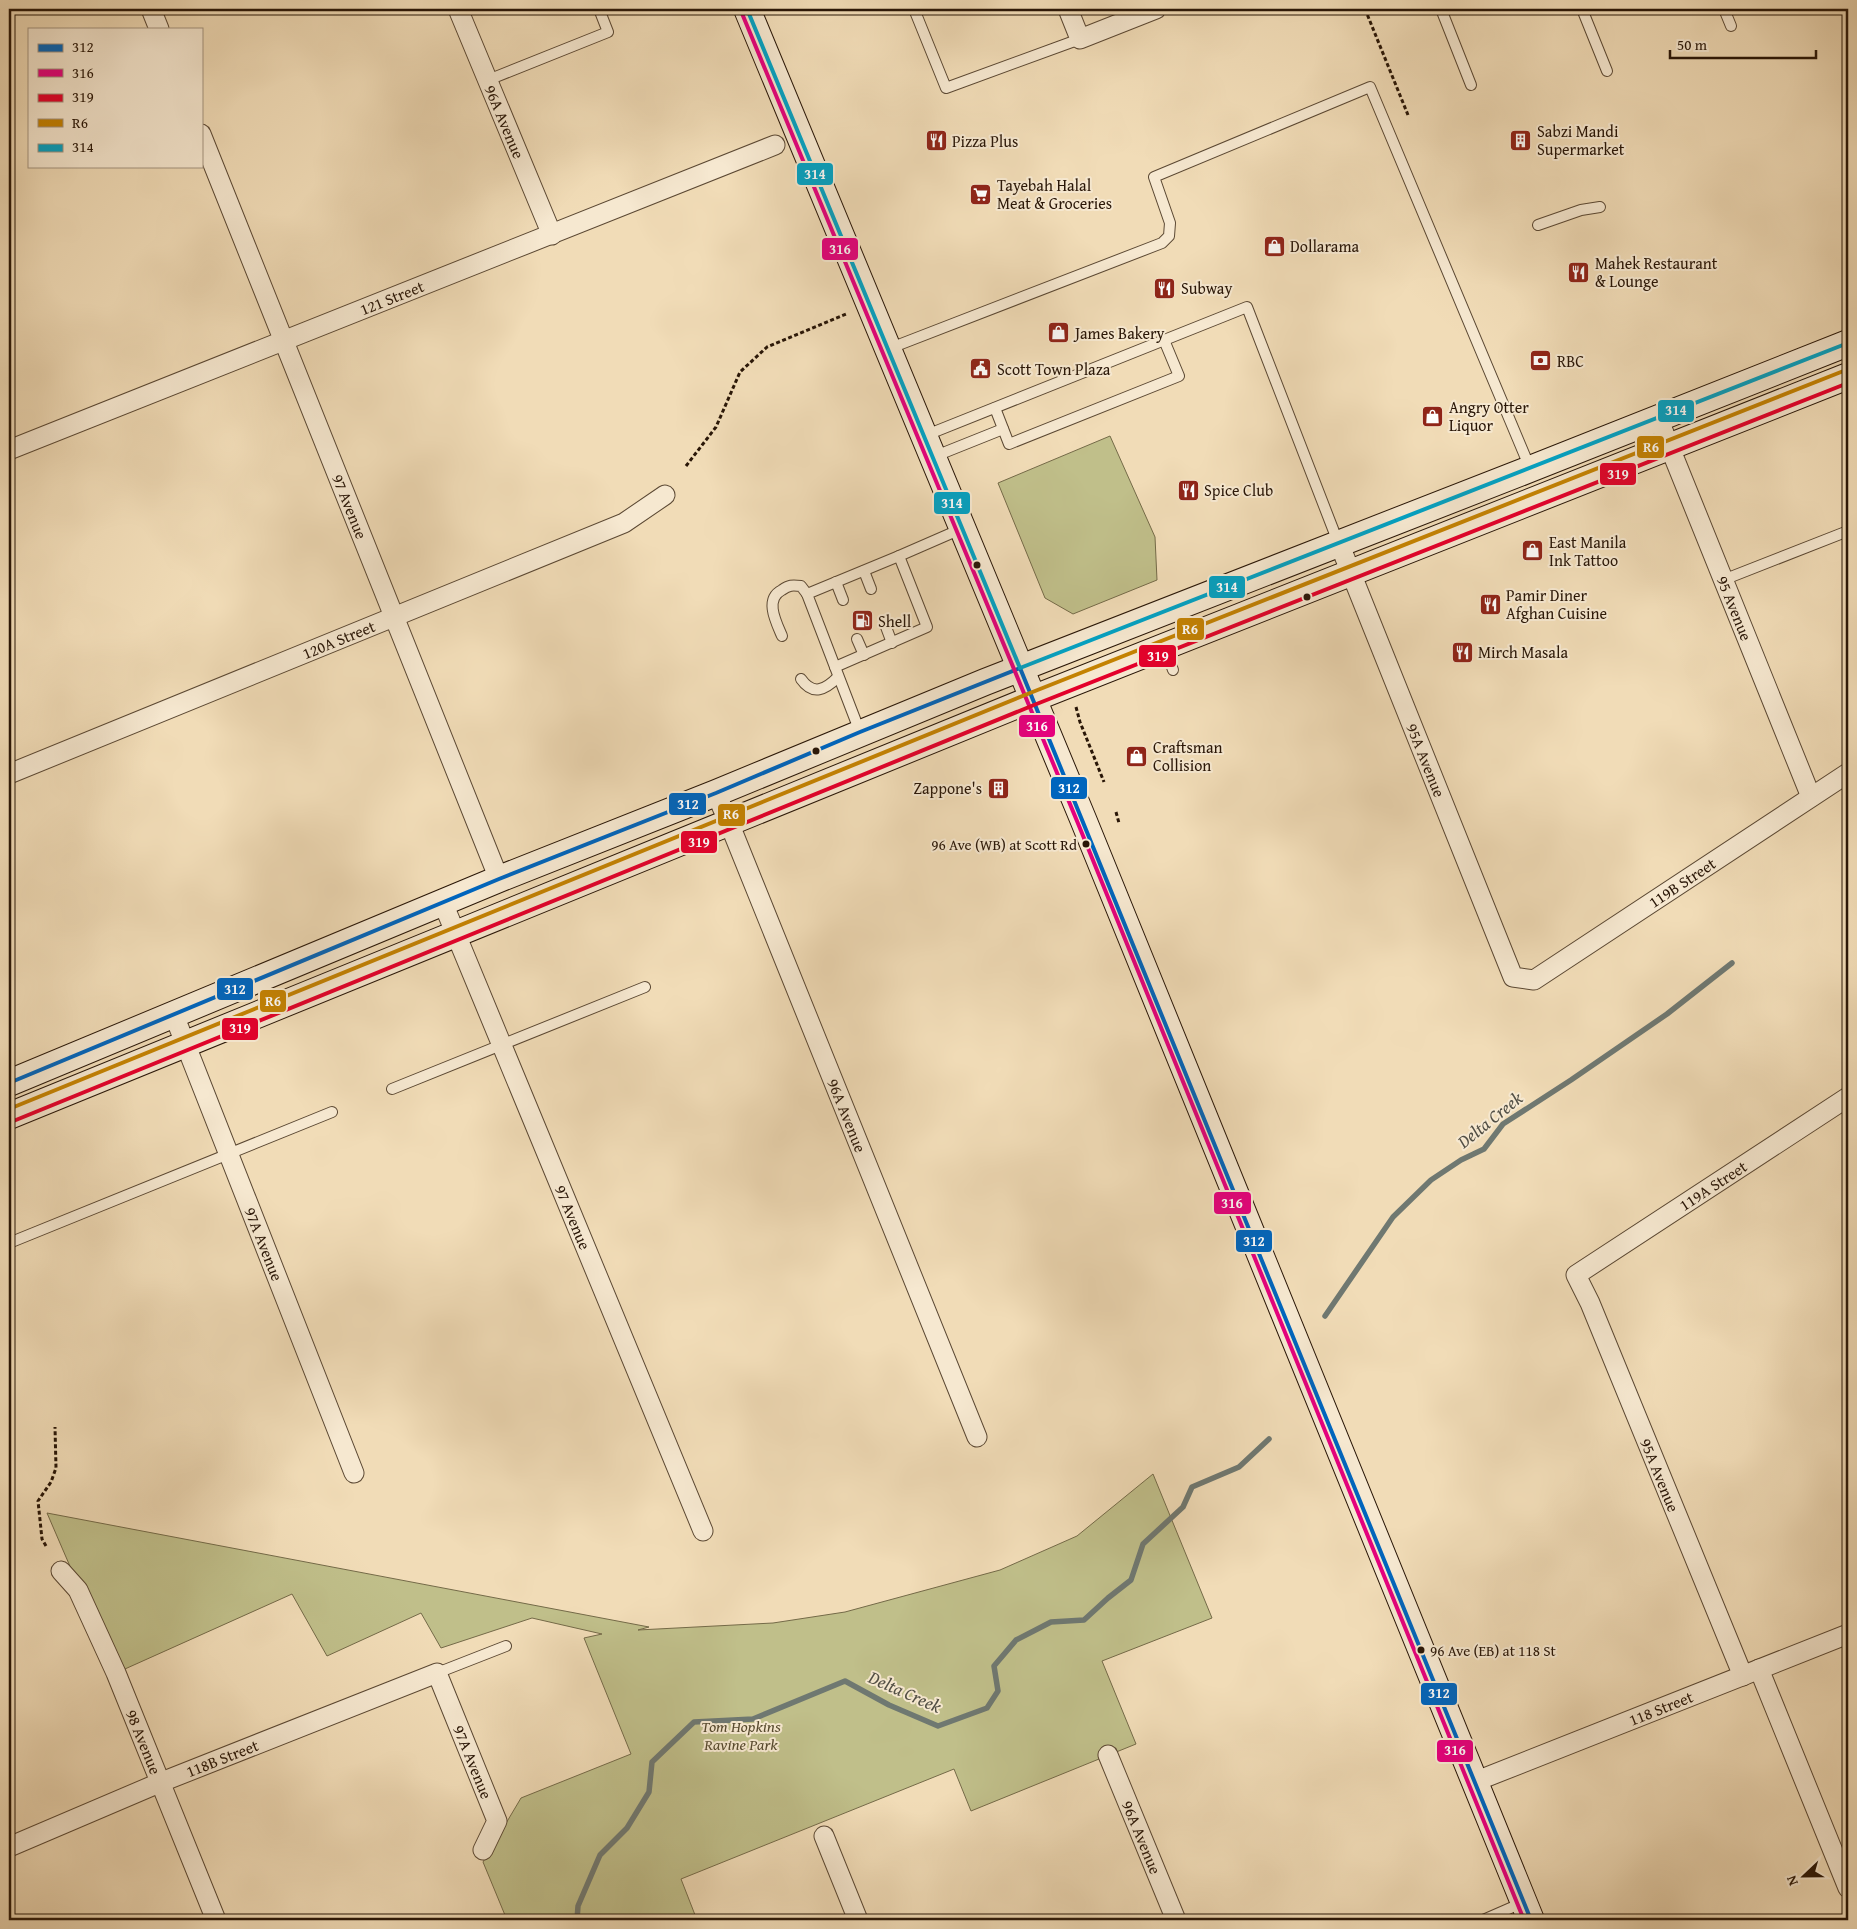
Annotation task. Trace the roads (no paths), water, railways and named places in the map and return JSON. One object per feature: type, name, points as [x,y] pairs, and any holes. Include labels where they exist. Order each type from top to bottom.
[{"type":"main road","points":[[747,9],[961,529],[1083,819],[1527,1912]]},
{"type":"main road","points":[[9,1082],[499,879],[716,793],[860,732],[1848,343]]},
{"type":"main road","points":[[9,1116],[184,1043],[1032,699],[1169,659],[1252,611],[1848,376]]},
{"type":"street","points":[[151,9],[159,28]]},
{"type":"street","name":"96A Avenue","points":[[458,9],[552,235]]},
{"type":"street","points":[[1068,9],[1080,39],[1156,9]]},
{"type":"street","name":"97 Avenue","points":[[202,136],[499,879]]},
{"type":"street","name":"121 Street","points":[[10,446],[552,235],[775,145]]},
{"type":"street","name":"95 Avenue","points":[[1658,418],[1811,797]]},
{"type":"street","name":"120A Street","points":[[9,774],[396,618],[624,523],[664,495]]},
{"type":"street","name":"95A Avenue","points":[[1338,543],[1352,573],[1513,977]]},
{"type":"street","name":"119B Street","points":[[1513,977],[1534,980],[1848,773]]},
{"type":"street","name":"96A Avenue","points":[[716,793],[977,1437]]},
{"type":"street","name":"97 Avenue","points":[[443,903],[703,1531]]},
{"type":"street","name":"97A Avenue","points":[[174,1015],[354,1472]]},
{"type":"street","name":"119A Street","points":[[1576,1274],[1848,1097]]},
{"type":"street","name":"95A Avenue","points":[[1576,1274],[1751,1673],[1848,1885]]},
{"type":"street","name":"98 Avenue","points":[[60,1571],[78,1590],[116,1673],[216,1920]]},
{"type":"street","name":"118 Street","points":[[1474,1782],[1848,1634]]},
{"type":"street","name":"97A Avenue","points":[[437,1673],[496,1821],[483,1850]]},
{"type":"street","name":"118B Street","points":[[9,1847],[159,1783],[437,1673]]},
{"type":"street","name":"96A Avenue","points":[[1108,1755],[1176,1920]]},
{"type":"street","points":[[824,1836],[858,1920]]},
{"type":"lane","points":[[488,80],[608,32],[599,9]]},
{"type":"lane","points":[[914,9],[946,88],[1080,39]]},
{"type":"lane","points":[[1441,9],[1471,85]]},
{"type":"lane","points":[[1582,9],[1607,71]]},
{"type":"lane","points":[[1724,9],[1731,26]]},
{"type":"lane","points":[[887,349],[1162,242],[1169,236],[1170,223],[1154,177],[1370,87],[1530,469]]},
{"type":"lane","points":[[1538,225],[1582,210],[1600,208]]},
{"type":"lane","points":[[928,447],[995,408],[1247,307],[1338,543]]},
{"type":"lane","points":[[995,408],[1009,444],[1179,376],[1164,340]]},
{"type":"lane","points":[[928,447],[1003,429]]},
{"type":"lane","points":[[807,594],[961,529]]},
{"type":"lane","points":[[1723,580],[1848,530]]},
{"type":"lane","points":[[801,679],[807,688],[814,690],[823,689],[837,672],[864,655],[927,627],[900,556]]},
{"type":"lane","points":[[864,571],[871,589]]},
{"type":"lane","points":[[836,582],[843,600]]},
{"type":"lane","points":[[782,636],[772,603],[776,592],[790,585],[800,586],[807,594],[860,732]]},
{"type":"lane","points":[[886,627],[892,643]]},
{"type":"lane","points":[[857,638],[864,655]]},
{"type":"lane","points":[[392,1089],[645,987]]},
{"type":"lane","points":[[9,1243],[332,1112]]},
{"type":"lane","points":[[437,1673],[506,1646]]},
{"type":"lane","points":[[1483,1920],[1527,1912]]},
{"type":"waterway","name":"Delta Creek","points":[[1325,1316],[1393,1217],[1431,1180],[1461,1160],[1484,1149],[1503,1124],[1667,1014],[1732,963]]},
{"type":"waterway","name":"Delta Creek","points":[[577,1920],[578,1906],[600,1855],[627,1828],[649,1792],[652,1762],[694,1722],[753,1719],[845,1681],[889,1705],[938,1726],[987,1708],[998,1691],[994,1666],[1016,1640],[1051,1622],[1084,1620],[1131,1580],[1143,1544],[1183,1507],[1192,1487],[1239,1467],[1269,1439]]},
{"type":"place","name":"Sabzi Mandi Supermarket","points":[[1521,140]]},
{"type":"place","name":"Pizza Plus","points":[[936,141]]},
{"type":"place","name":"Tayebah Halal Meat & Groceries","points":[[981,194]]},
{"type":"place","name":"Dollarama","points":[[1274,246]]},
{"type":"place","name":"Mahek Restaurant & Lounge","points":[[1579,272]]},
{"type":"place","name":"Subway","points":[[1165,288]]},
{"type":"place","name":"James Bakery","points":[[1059,333]]},
{"type":"place","name":"RBC","points":[[1541,361]]},
{"type":"place","name":"Scott Town Plaza","points":[[981,369]]},
{"type":"place","name":"Angry Otter Liquor","points":[[1433,416]]},
{"type":"place","name":"Spice Club","points":[[1188,490]]},
{"type":"place","name":"East Manila Ink Tattoo","points":[[1533,551]]},
{"type":"place","name":"Pamir Diner Afghan Cuisine","points":[[1490,604]]},
{"type":"place","name":"Shell","points":[[862,621]]},
{"type":"place","name":"Mirch Masala","points":[[1462,652]]},
{"type":"place","name":"Craftsman Collision","points":[[1137,756]]},
{"type":"place","name":"Zappone's","points":[[998,788]]},
{"type":"place","name":"96 Ave (WB) at Scott Rd","points":[[1086,844]]},
{"type":"place","name":"96 Ave (EB) at 118 St","points":[[1421,1650]]},
{"type":"park label","name":"Tom Hopkins Ravine Park","points":[[741,1735]]}]
